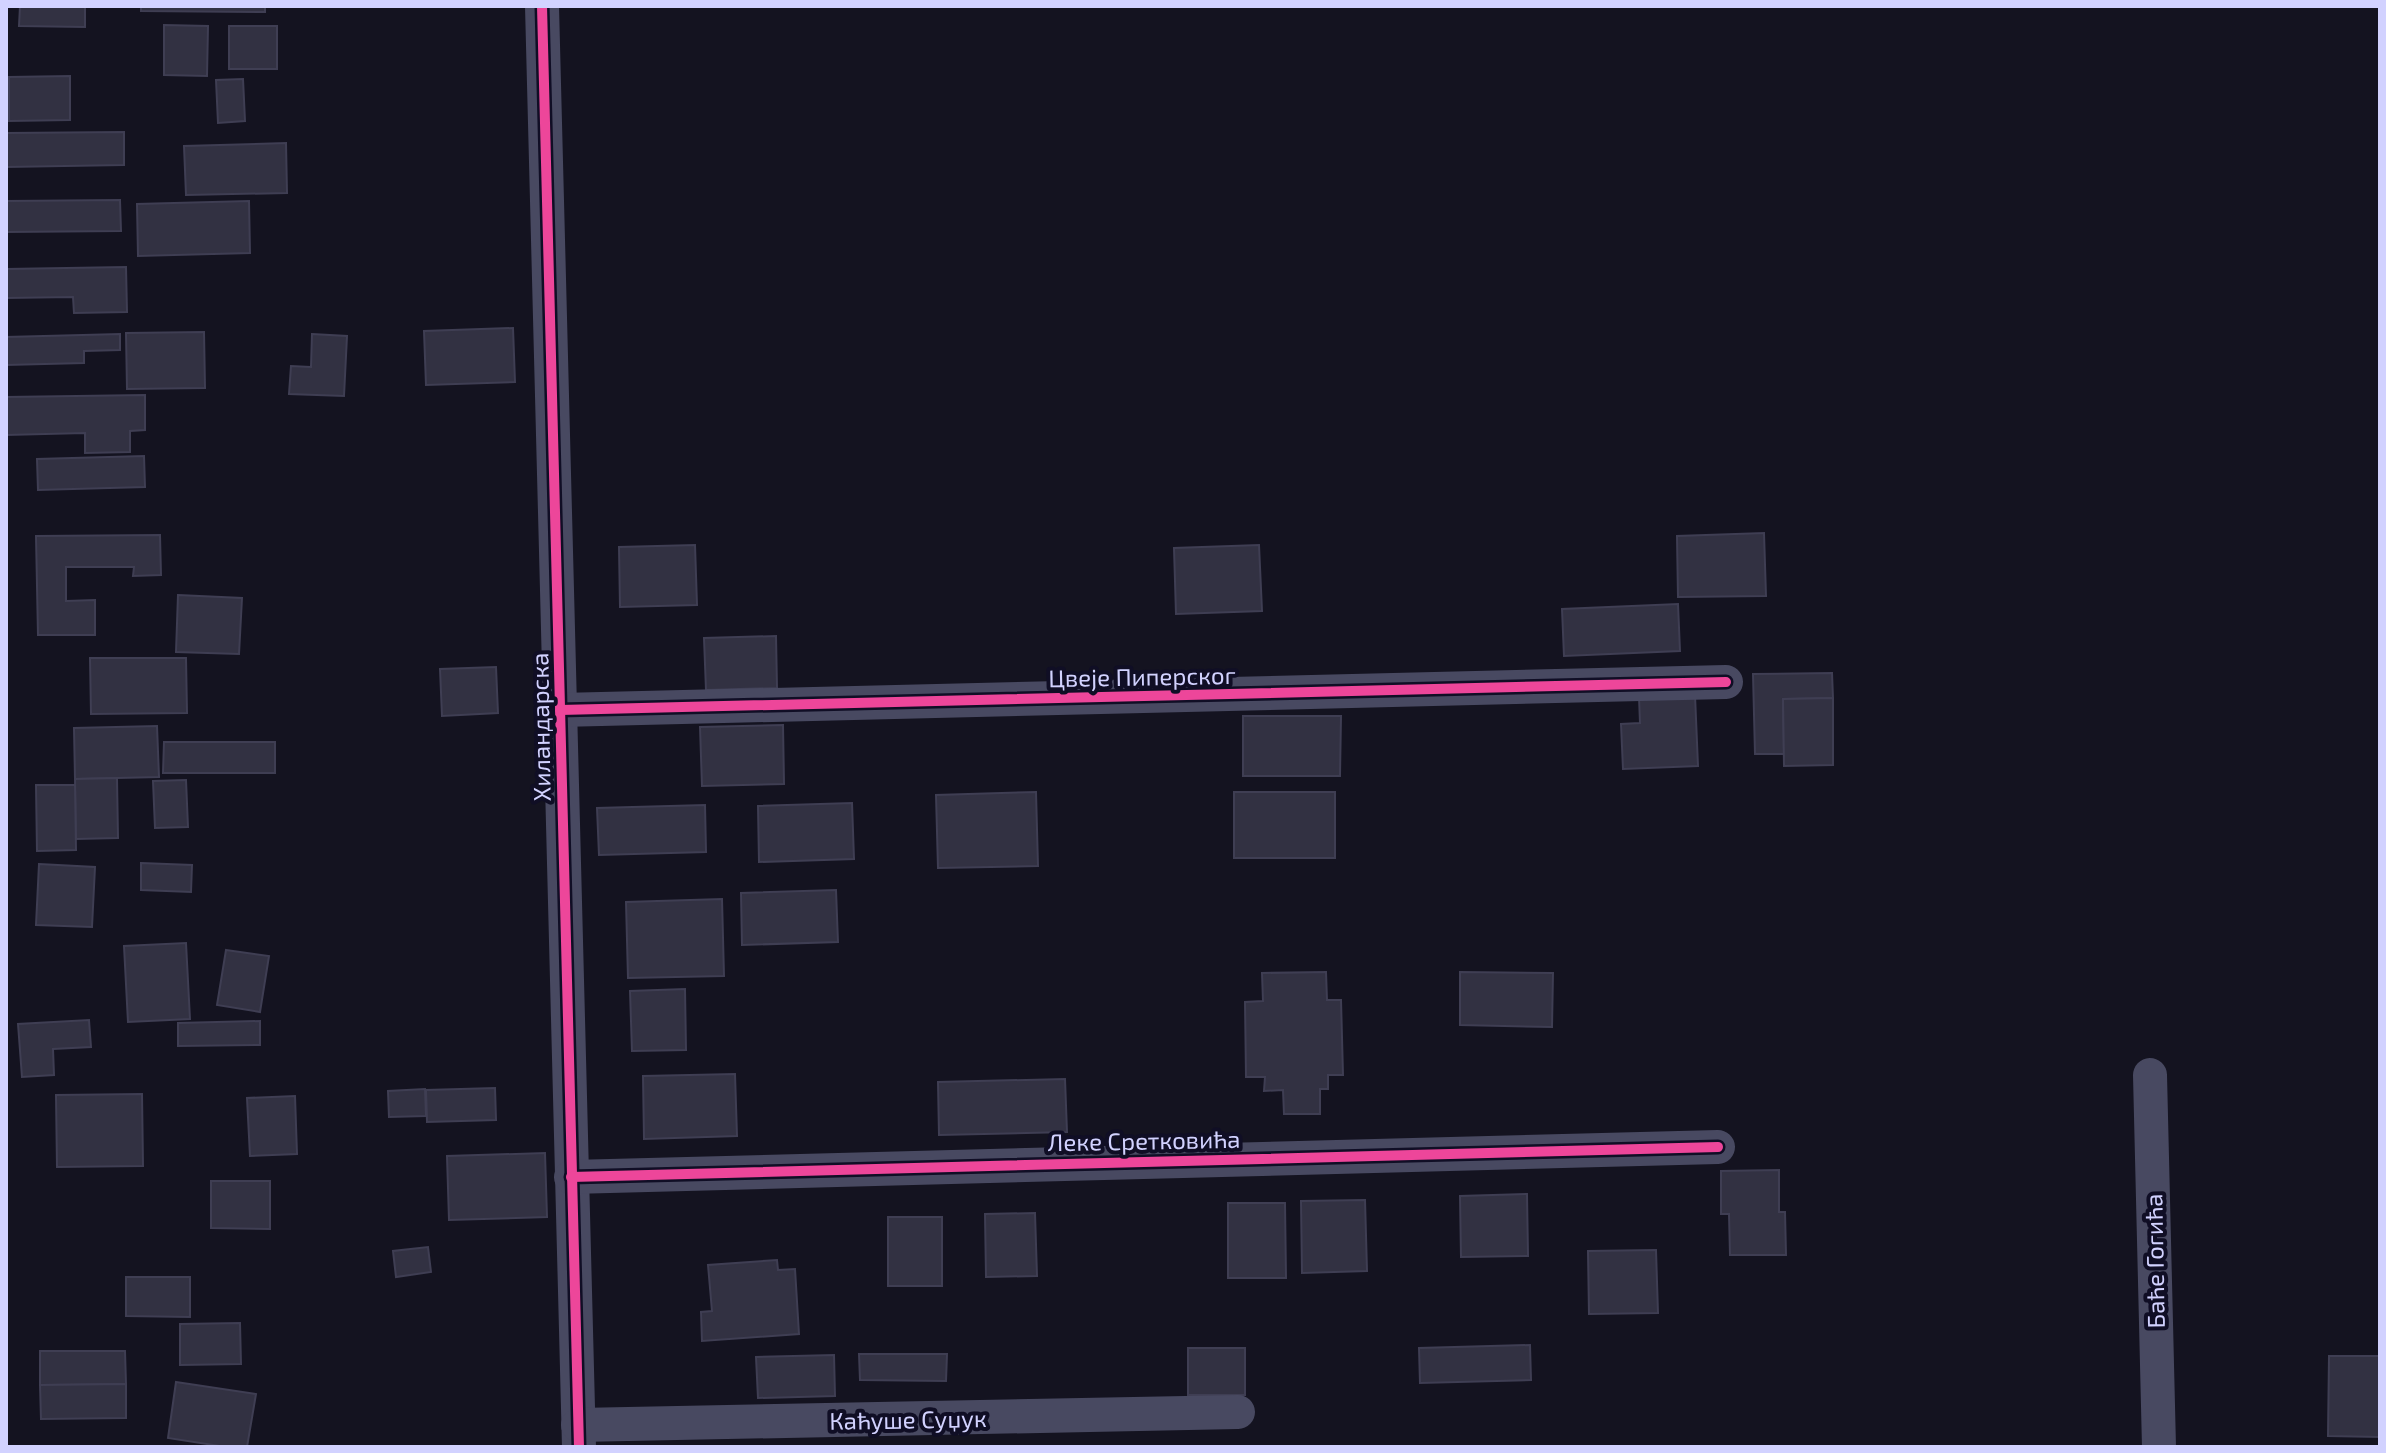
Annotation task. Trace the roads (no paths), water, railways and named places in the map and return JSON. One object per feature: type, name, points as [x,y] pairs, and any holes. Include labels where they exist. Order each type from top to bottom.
[{"type":"street","name":"Хиландарска","points":[[542,6],[578,1436]]},
{"type":"street","name":"Цвеје Пиперског","points":[[560,710],[1726,682]]},
{"type":"street","name":"Баће Гогића","points":[[2150,1075],[2159,1447]]},
{"type":"street","name":"Леке Сретковића","points":[[571,1177],[1718,1147]]},
{"type":"street","name":"Каћуше Суџук","points":[[578,1436],[1238,1412]]}]
